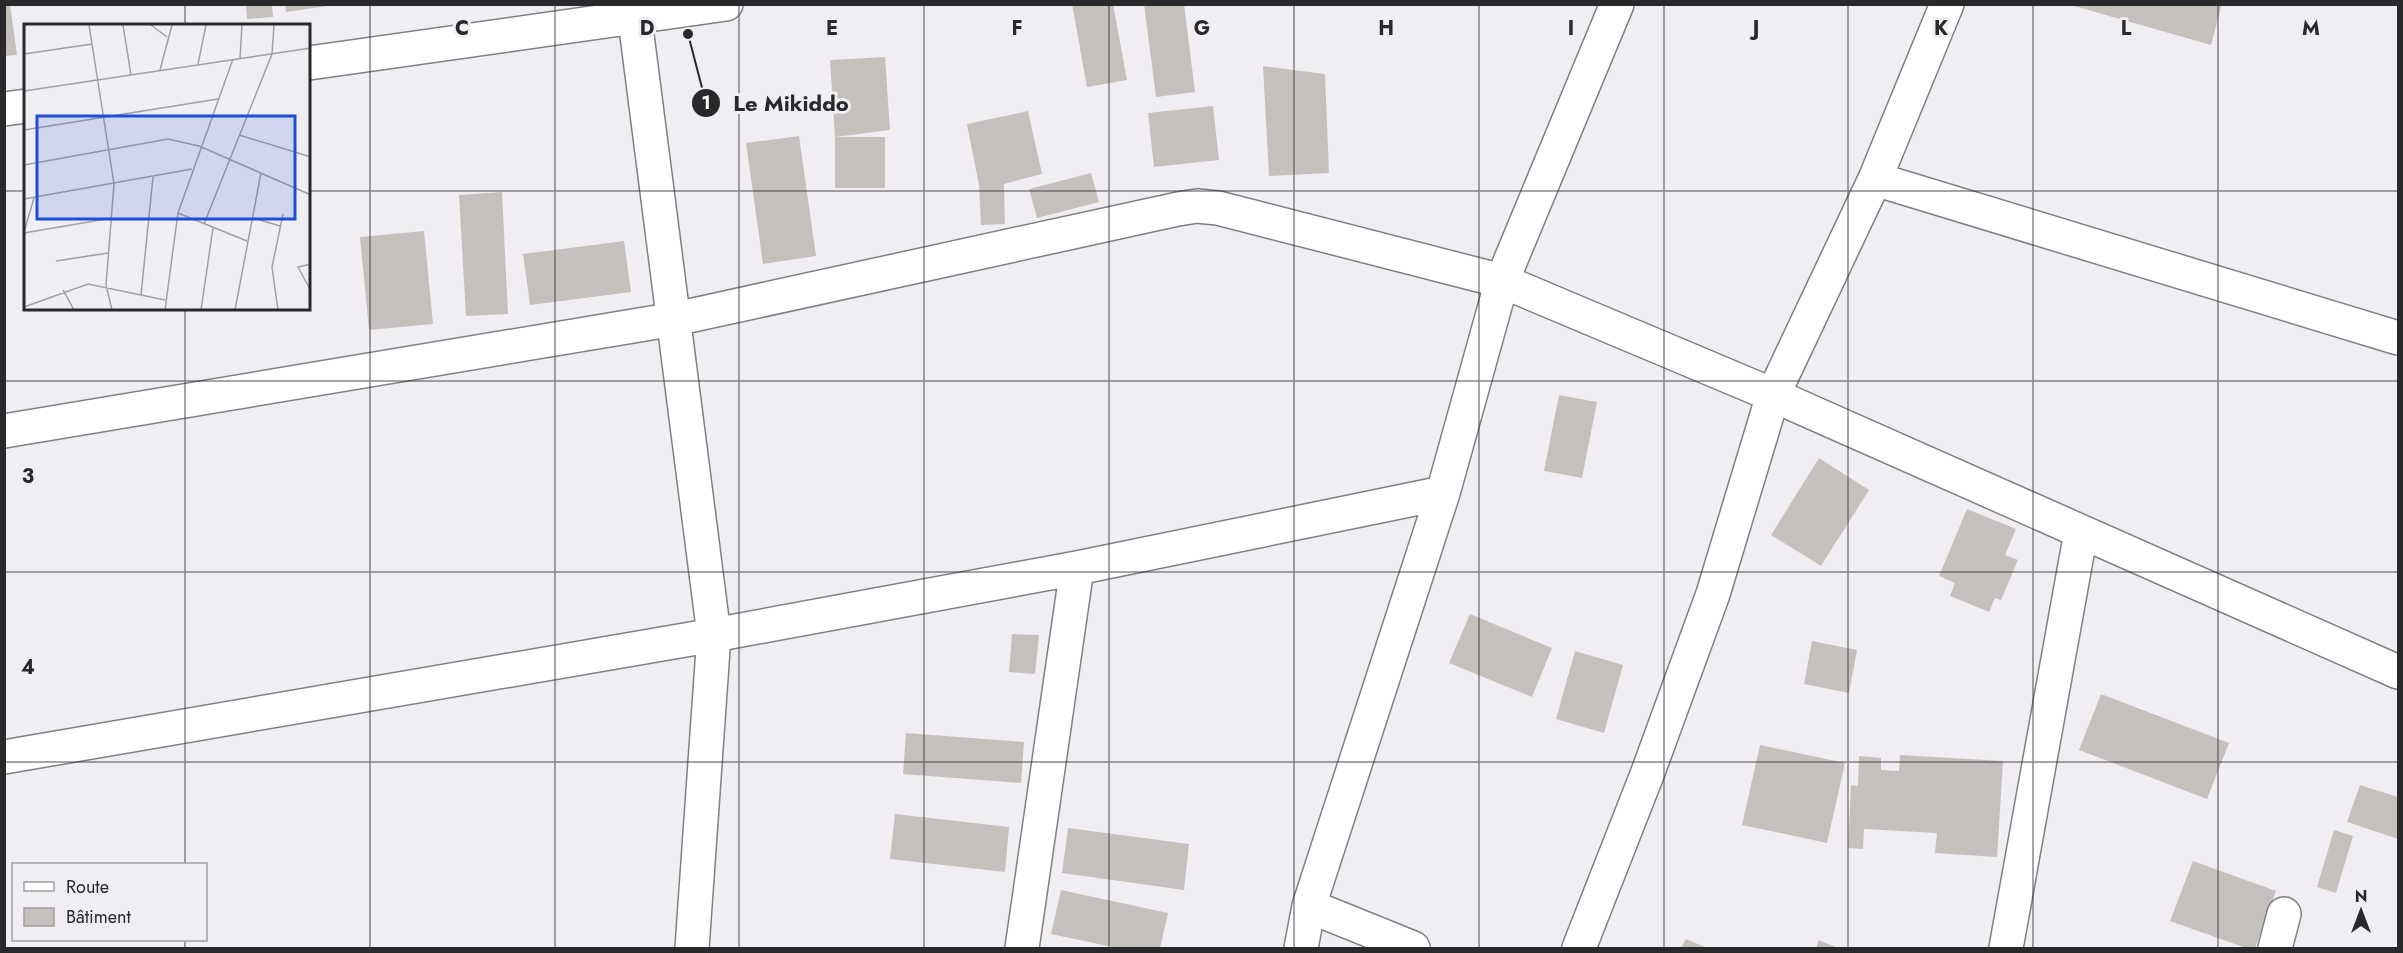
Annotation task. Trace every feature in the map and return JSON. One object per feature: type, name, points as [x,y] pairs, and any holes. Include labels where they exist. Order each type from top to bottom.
[{"type":"street","points":[[310,63],[634,11],[726,4]]},
{"type":"street","points":[[1301,948],[1309,906],[1443,493],[1502,281],[1617,4]]},
{"type":"street","points":[[1578,948],[1648,772],[1713,594],[1773,395],[1875,179],[1947,4]]},
{"type":"street","points":[[634,11],[714,635],[691,948]]},
{"type":"street","points":[[4,109],[24,106]]},
{"type":"street","points":[[1875,179],[2398,338]]},
{"type":"street","points":[[4,431],[675,319],[1197,206],[1218,208],[1502,281],[1773,395],[2398,672]]},
{"type":"street","points":[[4,757],[714,635],[1077,568],[1443,493]]},
{"type":"street","points":[[2008,948],[2081,532]]},
{"type":"street","points":[[1022,948],[1077,568]]},
{"type":"street","points":[[1309,906],[1413,948]]},
{"type":"street","points":[[2275,948],[2284,914]]},
{"type":"building","points":[[4,4],[10,4],[17,55],[4,56]]},
{"type":"building","points":[[246,4],[272,4],[273,17],[247,19]]},
{"type":"building","points":[[285,4],[328,4],[328,6],[286,12]]},
{"type":"building","points":[[1072,4],[1113,4],[1127,80],[1087,87]]},
{"type":"building","points":[[1144,4],[1184,4],[1195,92],[1156,97]]},
{"type":"building","points":[[2067,4],[2222,4],[2211,45]]},
{"type":"building","points":[[885,57],[890,130],[835,137],[830,60]]},
{"type":"building","points":[[1263,66],[1325,74],[1329,173],[1269,176]]},
{"type":"building","points":[[1213,106],[1219,160],[1154,167],[1148,113]]},
{"type":"building","points":[[1028,111],[1042,174],[1004,184],[1005,224],[981,225],[979,185],[967,124]]},
{"type":"building","points":[[799,136],[816,256],[763,264],[746,143]]},
{"type":"building","points":[[835,137],[885,137],[885,188],[835,188]]},
{"type":"building","points":[[1091,173],[1099,202],[1037,218],[1029,189]]},
{"type":"building","points":[[502,192],[508,314],[466,316],[459,195]]},
{"type":"building","points":[[424,231],[433,324],[369,330],[360,237]]},
{"type":"building","points":[[624,241],[631,292],[530,305],[523,254]]},
{"type":"building","points":[[1559,395],[1597,402],[1582,478],[1544,471]]},
{"type":"building","points":[[1819,458],[1869,490],[1821,566],[1771,535]]},
{"type":"building","points":[[1967,509],[2016,529],[2005,555],[2018,560],[2001,600],[1995,598],[1989,612],[1950,596],[1955,583],[1939,576]]},
{"type":"building","points":[[1470,614],[1552,648],[1532,697],[1449,663]]},
{"type":"building","points":[[1012,634],[1039,635],[1035,674],[1009,672]]},
{"type":"building","points":[[1812,641],[1857,650],[1849,693],[1804,684]]},
{"type":"building","points":[[1575,651],[1623,665],[1604,733],[1556,719]]},
{"type":"building","points":[[2101,694],[2229,743],[2207,799],[2079,750]]},
{"type":"building","points":[[906,733],[1024,742],[1021,783],[903,774]]},
{"type":"building","points":[[1760,745],[1845,763],[1827,843],[1742,825]]},
{"type":"building","points":[[1900,755],[2003,761],[1997,857],[1935,853],[1937,833],[1864,829],[1863,849],[1848,848],[1851,785],[1858,786],[1859,756],[1881,758],[1881,770],[1899,771]]},
{"type":"building","points":[[2360,785],[2398,797],[2398,839],[2347,822]]},
{"type":"building","points":[[895,814],[1009,827],[1005,872],[890,859]]},
{"type":"building","points":[[1068,828],[1189,844],[1184,890],[1062,873]]},
{"type":"building","points":[[2334,830],[2353,836],[2336,893],[2317,887]]},
{"type":"building","points":[[2193,861],[2276,891],[2255,948],[2246,948],[2170,921]]},
{"type":"building","points":[[1061,890],[1168,913],[1160,948],[1117,948],[1051,934]]},
{"type":"building","points":[[1686,939],[1707,948],[1681,948]]},
{"type":"building","points":[[1819,940],[1838,948],[1816,948]]},
{"type":"place","name":"Le Mikiddo","points":[[688,34]]}]
